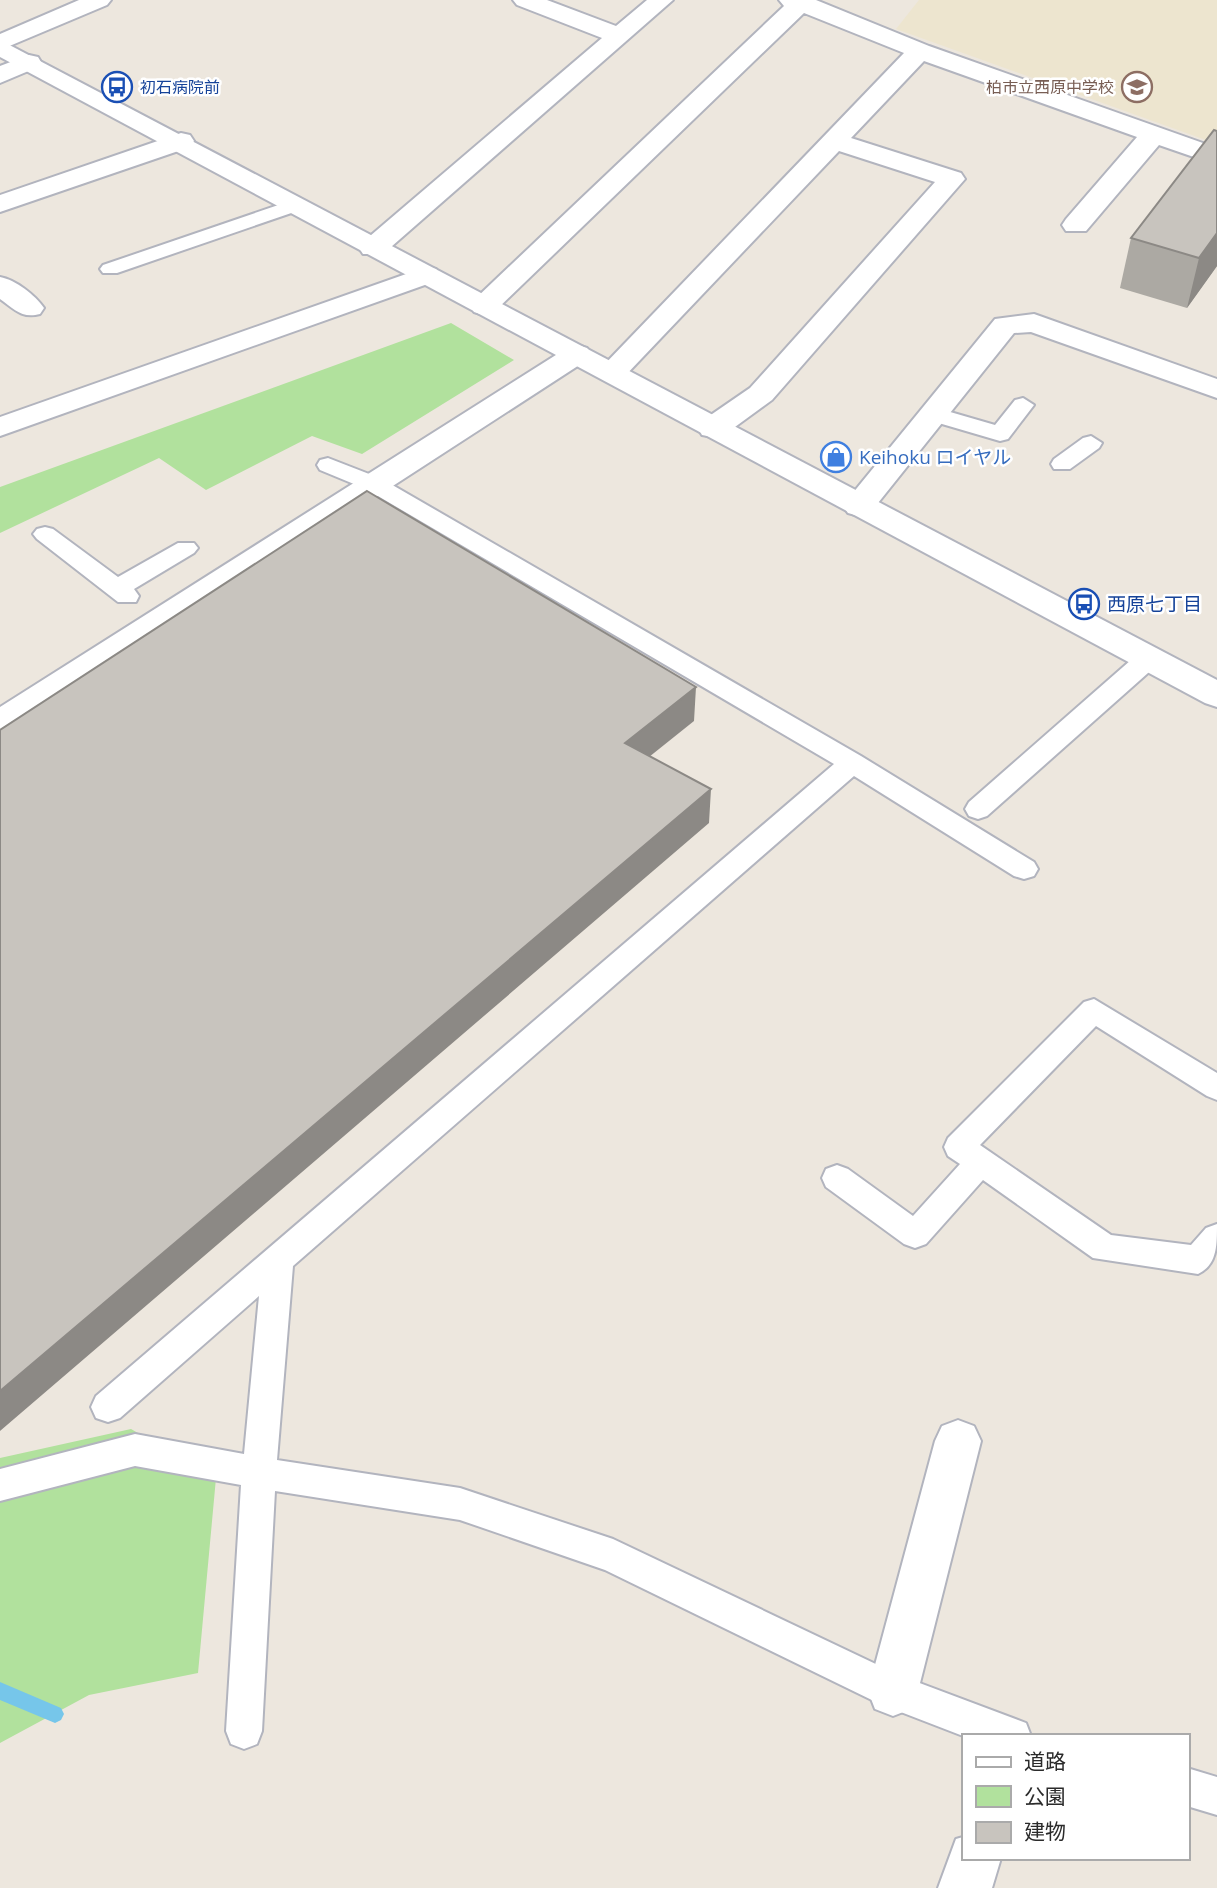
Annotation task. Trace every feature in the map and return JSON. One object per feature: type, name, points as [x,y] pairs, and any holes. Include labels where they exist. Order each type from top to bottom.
[{"type":"street","points":[[0,45],[99,0]]},
{"type":"street","points":[[525,0],[619,36]]},
{"type":"street","points":[[373,248],[661,0]]},
{"type":"street","points":[[484,306],[798,1],[920,51],[1217,157]]},
{"type":"street","points":[[0,45],[181,141],[373,248],[1217,695]]},
{"type":"street","points":[[612,373],[920,51]]},
{"type":"street","points":[[0,75],[29,62]]},
{"type":"street","points":[[1076,225],[1154,134]]},
{"type":"street","points":[[0,204],[181,141]]},
{"type":"street","points":[[713,428],[761,394],[952,178],[834,141]]},
{"type":"street","points":[[0,427],[426,275]]},
{"type":"street","points":[[0,285],[30,308]]},
{"type":"street","points":[[859,506],[1005,324],[1034,323],[1217,389]]},
{"type":"street","points":[[0,724],[577,354]]},
{"type":"street","points":[[893,1691],[958,1441]]},
{"type":"street","points":[[965,1888],[974,1860]]},
{"type":"lane","points":[[110,269],[296,205]]},
{"type":"lane","points":[[933,414],[1000,434],[1023,405]]},
{"type":"lane","points":[[1062,464],[1091,443]]},
{"type":"lane","points":[[328,465],[374,484],[852,763],[1024,869]]},
{"type":"lane","points":[[45,534],[122,592],[186,548]]},
{"type":"lane","points":[[978,809],[1148,659]]},
{"type":"lane","points":[[108,1407],[852,763]]},
{"type":"lane","points":[[1217,1088],[1094,1010],[959,1147],[1104,1248],[1198,1260],[1217,1237]]},
{"type":"lane","points":[[836,1178],[915,1235],[981,1163]]},
{"type":"lane","points":[[244,1731],[258,1473],[278,1259]]},
{"type":"lane","points":[[0,1485],[135,1450],[258,1473],[460,1503],[613,1556],[893,1691],[1008,1734]]},
{"type":"lane","points":[[1189,1788],[1217,1796]]},
{"type":"shaded area","name":"柏市立西原中学校","points":[[919,0],[1217,0],[1217,144],[896,29]]},
{"type":"green space","points":[[451,323],[514,360],[362,454],[312,436],[206,490],[159,458],[0,533],[0,487]]},
{"type":"green space","points":[[131,1429],[216,1478],[198,1673],[89,1695],[0,1743],[0,1458]]},
{"type":"building","points":[[1214,130],[1217,131],[1217,233],[1199,258],[1131,238]]},
{"type":"building","points":[[367,491],[696,687],[625,743],[711,789],[0,1391],[0,730]]},
{"type":"waterway","points":[[0,1691],[55,1714]]},
{"type":"place","name":"初石病院前","points":[[117,87]]},
{"type":"place","name":"柏市立西原中学校","points":[[1137,87]]},
{"type":"place","name":"Keihoku ロイヤル","points":[[836,457]]},
{"type":"place","name":"西原七丁目","points":[[1084,604]]}]
